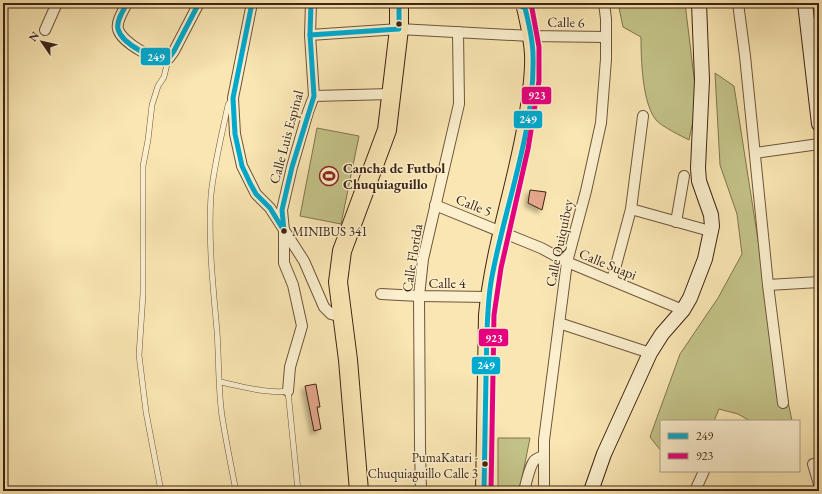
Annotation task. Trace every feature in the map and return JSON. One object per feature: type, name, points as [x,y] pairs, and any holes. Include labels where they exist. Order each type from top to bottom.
[{"type":"highway","points":[[359,491],[348,360],[338,282],[342,251],[387,130],[390,94],[399,30],[399,3]]},
{"type":"main road","points":[[591,491],[604,454],[650,353],[662,334],[683,310],[690,298],[705,259],[712,226],[711,215],[699,181],[698,168],[702,80],[699,3]]},
{"type":"main road","points":[[805,3],[819,124]]},
{"type":"main road","points":[[484,491],[487,315],[489,297],[502,232],[522,148],[530,102],[533,55],[531,36],[521,5]]},
{"type":"street","points":[[45,30],[56,3]]},
{"type":"street","points":[[127,3],[119,21],[118,31],[135,48],[162,60],[169,58],[174,51],[199,3]]},
{"type":"street","points":[[252,3],[233,98],[235,134],[242,166],[256,194],[270,208],[304,261],[324,307],[331,314],[342,317]]},
{"type":"street","name":"Calle Luis Espinal","points":[[288,391],[290,367],[302,326],[293,285],[284,263],[284,230],[282,210],[292,167],[314,96],[310,35],[311,3]]},
{"type":"street","name":"Calle Quiquibey","points":[[544,491],[544,440],[567,262],[586,191],[601,123],[606,60],[606,19],[604,3]]},
{"type":"street","points":[[738,3],[745,56],[768,285],[783,403]]},
{"type":"street","name":"Calle 6","points":[[310,35],[399,30],[531,36],[606,36]]},
{"type":"street","name":"Calle Florida","points":[[421,491],[419,296],[423,259],[459,104],[458,32]]},
{"type":"street","points":[[314,96],[390,94]]},
{"type":"street","points":[[612,280],[631,209],[643,116]]},
{"type":"street","points":[[755,153],[819,144]]},
{"type":"street","points":[[676,222],[684,176]]},
{"type":"street","name":"Calle 5","points":[[435,205],[502,232]]},
{"type":"street","points":[[631,209],[710,231]]},
{"type":"street","name":"Calle Suapi","points":[[502,232],[541,248],[567,262],[683,310]]},
{"type":"street","points":[[768,285],[819,282]]},
{"type":"street","name":"Calle 4","points":[[381,294],[489,297]]},
{"type":"street","points":[[559,323],[650,353]]},
{"type":"street","points":[[524,491],[529,478],[531,465],[534,460],[544,456]]},
{"type":"street","points":[[813,464],[819,484]]},
{"type":"street","points":[[694,491],[704,472]]},
{"type":"lane","points":[[161,491],[146,412],[139,355],[143,294],[143,166],[152,105],[158,86],[164,77],[167,64],[166,59]]},
{"type":"lane","points":[[233,98],[228,105],[215,166],[211,195],[212,284],[222,416],[236,491]]},
{"type":"lane","points":[[220,382],[262,390],[280,392],[288,391],[298,491]]},
{"type":"green space","points":[[618,3],[685,3],[697,102],[689,140],[657,121],[652,114],[645,93],[643,81],[641,37],[623,27]]},
{"type":"green space","points":[[715,73],[734,86],[767,298],[792,420],[748,420],[738,414],[719,409],[714,420],[660,420],[660,450],[650,437],[680,354],[718,298],[742,254],[737,214],[720,165]]},
{"type":"green space","name":"Cancha de Futbol Chuquiaguillo","points":[[317,128],[359,136],[341,224],[300,216]]},
{"type":"green space","points":[[498,438],[530,438],[521,483],[517,491],[498,491]]},
{"type":"building","points":[[530,190],[546,192],[542,210],[528,203]]},
{"type":"building","points":[[316,384],[320,407],[317,407],[321,429],[314,431],[305,386]]},
{"type":"transit line","name":"249","points":[[127,3],[118,22],[118,29],[121,35],[132,46],[139,50],[155,57],[163,58],[169,58],[174,51],[199,3]]},
{"type":"transit line","name":"249","points":[[252,3],[233,98],[235,134],[242,166],[250,183],[256,194],[270,208],[284,231]]},
{"type":"transit line","name":"249","points":[[284,231],[282,210],[292,167],[314,96],[310,35],[311,3]]},
{"type":"transit line","name":"249","points":[[310,35],[399,29],[399,3]]},
{"type":"transit line","name":"249","points":[[484,491],[489,294],[524,142],[532,85],[533,50],[528,20],[525,8],[513,3]]},
{"type":"transit line","name":"923","points":[[491,491],[494,315],[501,268],[528,149],[539,81],[539,47],[531,3]]},
{"type":"place","name":"Cancha de Futbol Chuquiaguillo","points":[[329,176]]},
{"type":"place","name":"MINIBUS 341","points":[[284,231]]},
{"type":"place","name":"PumaKatari - Chuquiaguillo Calle 3","points":[[485,464]]}]
